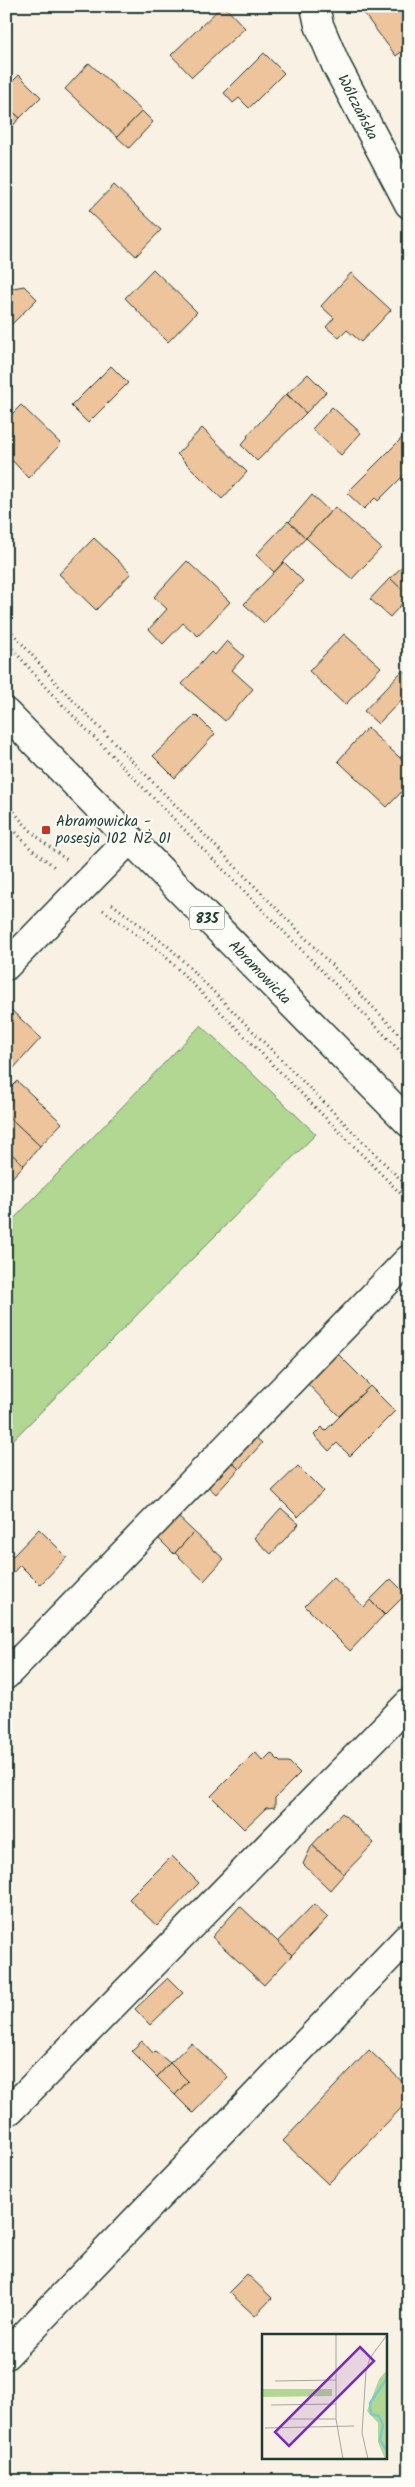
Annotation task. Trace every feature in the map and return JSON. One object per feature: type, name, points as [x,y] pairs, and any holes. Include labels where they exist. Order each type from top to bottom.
[{"type":"main road","name":"Wólczańska","points":[[315,6],[319,25],[336,65],[409,204]]},
{"type":"main road","name":"Abramowicka","points":[[6,713],[409,1123]]},
{"type":"main road","points":[[6,966],[78,884],[130,839]]},
{"type":"main road","points":[[6,1675],[409,1259]]},
{"type":"main road","points":[[10,2110],[409,1703]]},
{"type":"main road","points":[[6,2355],[409,1936]]},
{"type":"path","points":[[6,625],[56,683],[409,1044]]},
{"type":"path","points":[[6,641],[48,690],[409,1060]]},
{"type":"path","points":[[6,799],[16,816],[40,840],[78,868],[78,884]]},
{"type":"path","points":[[6,821],[29,847],[50,865],[168,947],[409,1188]]},
{"type":"path","points":[[78,884],[163,954],[409,1202]]},
{"type":"green space","points":[[201,1025],[316,1134],[6,1447],[6,1227]]},
{"type":"building","points":[[222,6],[245,28],[192,77],[171,55]]},
{"type":"building","points":[[365,6],[409,6],[409,46],[396,56],[361,10]]},
{"type":"building","points":[[264,53],[284,73],[249,108],[239,98],[233,103],[224,93]]},
{"type":"building","points":[[89,63],[142,111],[117,137],[65,89]]},
{"type":"building","points":[[19,75],[41,97],[20,118],[6,106],[6,88]]},
{"type":"building","points":[[6,106],[20,118],[6,133]]},
{"type":"building","points":[[142,111],[153,122],[129,148],[117,137]]},
{"type":"building","points":[[114,185],[161,230],[136,256],[89,211]]},
{"type":"building","points":[[153,269],[197,312],[168,342],[125,298]]},
{"type":"building","points":[[351,273],[391,310],[361,342],[347,330],[339,338],[326,327],[334,318],[321,306]]},
{"type":"building","points":[[24,286],[37,299],[6,330],[6,295],[13,288]]},
{"type":"building","points":[[111,366],[128,383],[88,423],[71,406]]},
{"type":"building","points":[[308,374],[326,392],[306,413],[287,394]]},
{"type":"building","points":[[286,394],[306,413],[257,461],[241,445]]},
{"type":"building","points":[[21,405],[61,444],[28,478],[13,461],[6,468],[6,420]]},
{"type":"building","points":[[332,407],[361,433],[341,455],[312,429]]},
{"type":"building","points":[[202,428],[247,472],[222,499],[177,454]]},
{"type":"building","points":[[409,431],[409,470],[378,501],[375,498],[364,509],[347,493]]},
{"type":"building","points":[[312,495],[330,512],[306,538],[289,522]]},
{"type":"building","points":[[335,507],[381,548],[352,579],[306,538]]},
{"type":"building","points":[[288,521],[306,538],[274,572],[256,555]]},
{"type":"building","points":[[94,538],[131,573],[96,610],[59,574]]},
{"type":"building","points":[[409,559],[409,588],[405,592],[390,579]]},
{"type":"building","points":[[187,561],[230,602],[198,636],[183,623],[163,644],[149,629],[167,609],[154,597]]},
{"type":"building","points":[[284,562],[303,581],[264,623],[244,604]]},
{"type":"building","points":[[390,578],[409,596],[390,617],[370,599]]},
{"type":"building","points":[[344,634],[381,667],[345,705],[309,671]]},
{"type":"building","points":[[227,641],[244,656],[232,670],[253,689],[225,721],[182,684],[211,652],[215,655]]},
{"type":"building","points":[[403,670],[409,675],[409,692],[378,724],[364,711]]},
{"type":"building","points":[[196,715],[215,734],[175,778],[153,756]]},
{"type":"building","points":[[367,728],[409,766],[409,784],[387,807],[338,761]]},
{"type":"building","points":[[409,748],[409,766],[400,758]]},
{"type":"building","points":[[6,1005],[41,1038],[12,1070],[6,1064]]},
{"type":"building","points":[[17,1081],[62,1123],[40,1146],[6,1114],[6,1092]]},
{"type":"building","points":[[6,1114],[40,1146],[24,1165],[6,1149]]},
{"type":"building","points":[[6,1149],[24,1165],[6,1184]]},
{"type":"building","points":[[330,1346],[370,1386],[339,1416],[299,1375]]},
{"type":"building","points":[[370,1386],[395,1411],[350,1456],[337,1443],[329,1451],[314,1435],[322,1427],[325,1431]]},
{"type":"building","points":[[247,1430],[262,1443],[239,1469],[224,1455]]},
{"type":"building","points":[[224,1455],[239,1469],[216,1494],[201,1480]]},
{"type":"building","points":[[298,1466],[323,1491],[298,1517],[272,1491]]},
{"type":"building","points":[[281,1508],[299,1524],[271,1554],[254,1538]]},
{"type":"building","points":[[172,1511],[194,1532],[174,1554],[152,1532]]},
{"type":"building","points":[[39,1529],[67,1557],[40,1585],[20,1565],[10,1576],[6,1573],[6,1555],[9,1553],[13,1556]]},
{"type":"building","points":[[194,1532],[224,1559],[204,1581],[175,1553]]},
{"type":"building","points":[[333,1577],[364,1607],[370,1600],[384,1615],[350,1651],[305,1606]]},
{"type":"building","points":[[391,1579],[406,1594],[385,1615],[370,1600]]},
{"type":"building","points":[[255,1752],[263,1761],[271,1753],[280,1762],[289,1762],[300,1773],[275,1798],[275,1807],[266,1808],[244,1829],[211,1796]]},
{"type":"building","points":[[342,1813],[374,1843],[344,1874],[312,1845]]},
{"type":"building","points":[[312,1845],[344,1874],[330,1890],[303,1864]]},
{"type":"building","points":[[172,1856],[199,1883],[157,1926],[129,1899]]},
{"type":"building","points":[[314,1904],[328,1917],[292,1955],[277,1942]]},
{"type":"building","points":[[240,1906],[292,1955],[264,1985],[212,1937]]},
{"type":"building","points":[[168,1978],[183,1993],[150,2025],[135,2009]]},
{"type":"building","points":[[142,2041],[153,2053],[155,2051],[170,2063],[157,2077],[131,2051]]},
{"type":"building","points":[[191,2043],[228,2077],[193,2113],[175,2095],[188,2081],[170,2063]]},
{"type":"building","points":[[369,2050],[409,2088],[409,2100],[328,2184],[283,2141]]},
{"type":"building","points":[[170,2063],[188,2081],[175,2095],[157,2077]]},
{"type":"building","points":[[247,2274],[272,2298],[255,2316],[229,2292]]},
{"type":"place","name":"Abramowicka - posesja 102 NŻ 01","points":[[46,830]]}]
